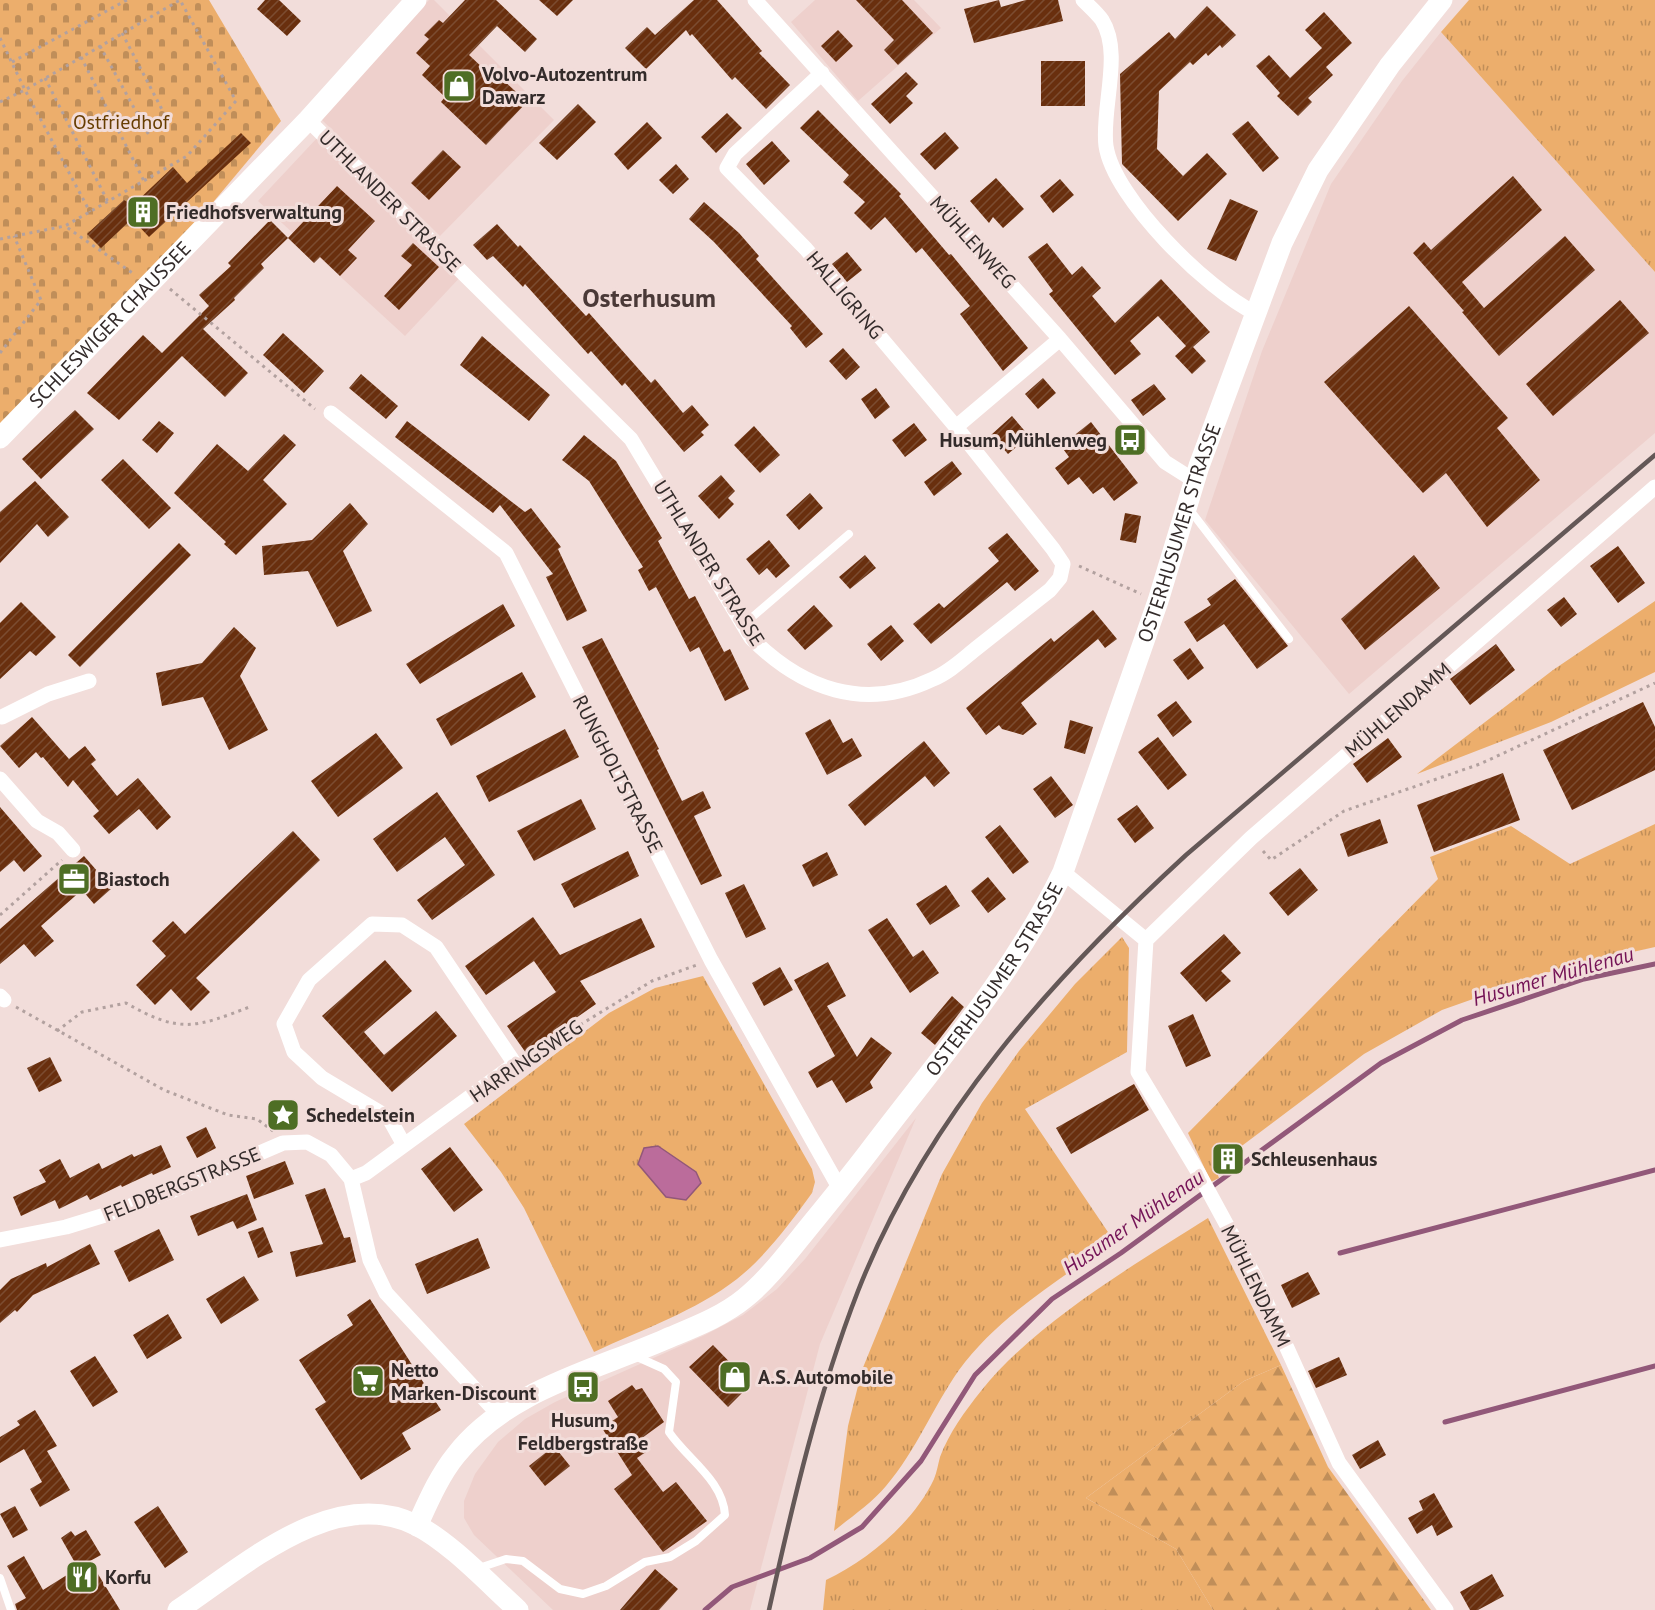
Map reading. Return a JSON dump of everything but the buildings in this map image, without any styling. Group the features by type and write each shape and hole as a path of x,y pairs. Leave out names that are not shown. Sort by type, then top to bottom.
{"street":[{"name":"SCHLESWIGER CHAUSSEE","path":"0,438 308,120 416,0"},
{"name":"MÜHLENWEG","path":"755,0 1060,339 1165,462 1195,481"},
{"path":"1083,0 1101,20 1109,34 1106,145 1114,174 1166,240 1225,296 1255,313"},
{"name":"OSTERHUSUMER STRASSE","path":"417,1526 435,1488 455,1456 480,1429 517,1402 698,1325 746,1298 774,1270 840,1189 1003,977 1046,908 1063,873 1158,601 1195,481 1282,243 1318,170 1390,65 1442,0"},
{"name":"HALLIGRING","path":"822,73 735,154 727,168 806,249 956,427"},
{"name":"UTHLANDER STRASSE","path":"308,120 631,439 751,638 774,661 826,689 858,695 908,689 934,679 951,668 1041,597 1060,578 1063,564"},
{"path":"1060,339 956,427 1063,564"},
{"name":"RUNGHOLTSTRASSE","path":"331,413 506,553 711,960 840,1189"},
{"name":"MÜHLENDAMM","path":"1446,1610 1340,1463 1254,1275 1198,1172 1138,1072 1146,940 1251,838 1655,487"},
{"path":"1,717 48,694 89,681"},
{"path":"0,779 37,821 58,833 73,850"},
{"path":"1063,873 1146,940"},
{"path":"404,1145 389,1118 322,1078 294,1052 284,1024 309,980 372,924 402,925 436,947 515,1064"},
{"name":"HARRINGSWEG","path":"351,1179 366,1173 515,1064"},
{"name":"FELDBERGSTRASSE","path":"0,1240 66,1227 139,1204 283,1143 297,1141 318,1146 331,1155 351,1179 370,1260 386,1293 499,1415"},
{"path":"178,1610 289,1536 325,1519 362,1515 394,1517 417,1526 473,1569 518,1610"}],"lane":[{"path":"1187,506 1289,639"},
{"path":"743,625 849,534"},
{"path":"473,1569 506,1559 523,1562 560,1589 583,1594 606,1586 645,1562 670,1557 696,1541 725,1515 724,1500 698,1463 669,1432 676,1382 664,1369 631,1354"},
{"path":"0,1578 11,1610"}],"path":[{"path":"12,62 127,0"},
{"path":"0,102 25,90 180,0 236,101 187,156 65,226 0,239"},
{"path":"122,33 168,121"},
{"path":"0,38 90,212"},
{"path":"100,46 150,137"},
{"path":"81,57 144,181"},
{"path":"45,78 108,202"},
{"path":"65,226 131,271 151,281 310,407 331,413"},
{"path":"0,353 41,300 14,236"},
{"path":"1063,564 1073,563 1158,601"},
{"path":"1251,838 1271,860 1344,811 1480,764 1655,683"},
{"path":"0,915 73,850"},
{"name":"HARRINGSWEG","path":"515,1064 652,981 711,960"},
{"path":"2,998 164,1090 228,1115 257,1119 271,1127 283,1143"},
{"path":"57,1031 82,1012 126,1003 154,1019 177,1026 217,1020 252,1006"}],"shaded area":[{"path":"429,0 434,0 554,120 440,236 320,118"},
{"path":"815,0 914,0 941,28 858,101 791,22"},
{"path":"1441,32 1655,272 1655,433 1349,694 1205,520 1262,351 1331,184 1402,81"},
{"path":"317,138 464,273 405,336 258,201"},
{"path":"916,1118 820,1344 750,1610 553,1610 474,1535 464,1518 464,1501 475,1474 498,1442 525,1419 555,1402 705,1335 743,1315 777,1289 805,1259"},
{"path":"658,1146 696,1172 701,1183 686,1200 666,1197 638,1164 644,1148"}],"green space":[{"name":"Ostfriedhof","path":"0,0 209,0 281,121 184,237 0,429"},
{"path":"1469,0 1655,0 1655,272 1441,32"},
{"path":"1655,601 1655,672 1551,722 1417,774 1553,670"},
{"path":"1655,824 1655,947 1561,968 1442,1010 1364,1054 1235,1151 1229,1145 1212,1158 1219,1178 1211,1182 1188,1133 1438,879 1430,857 1511,826 1570,864"},
{"path":"1122,937 1129,948 1127,1052 1025,1109 1114,1241 1052,1284 992,1332 959,1370 915,1444 886,1486 834,1531 848,1426 862,1370 942,1174 982,1103 1019,1051 1075,984"},
{"path":"703,976 812,1169 815,1182 812,1193 768,1250 737,1279 704,1301 594,1352 524,1208 501,1172 464,1124 609,1013 655,988"},
{"path":"1208,1218 1281,1365 1244,1381 1086,1498 1176,1549 1213,1610 823,1610 826,1580 873,1551 915,1510 934,1479 944,1448 963,1414 1004,1366 1029,1341 1087,1296"},
{"path":"1281,1365 1328,1467 1431,1610 1213,1610 1176,1549 1086,1498 1244,1381"}],"waterway":[{"name":"Husumer Mühlenau","path":"705,1610 732,1587 810,1558 862,1527 921,1461 975,1375 1052,1299 1121,1253 1381,1063 1462,1020 1584,979 1655,964"},
{"path":"1340,1253 1655,1170"},
{"path":"1445,1422 1655,1366"}],"railway":[{"path":"769,1610 797,1489 819,1409 858,1291 886,1228 919,1167 956,1110 997,1055 1087,951 1186,855 1655,455"}],"place":[{"name":"Volvo-Autozentrum Dawarz","path":"459,86"},
{"name":"Friedhofsverwaltung","path":"143,212"},
{"name":"Husum, Mühlenweg","path":"1130,440"},
{"name":"Biastoch","path":"74,879"},
{"name":"Schedelstein","path":"283,1115"},
{"name":"Schleusenhaus","path":"1228,1159"},
{"name":"A.S. Automobile","path":"735,1377"},
{"name":"Netto Marken-Discount","path":"368,1381"},
{"name":"Husum, Feldbergstraße","path":"583,1387"},
{"name":"Korfu","path":"82,1577"}],"district":[{"name":"Osterhusum","path":"649,297"}]}
